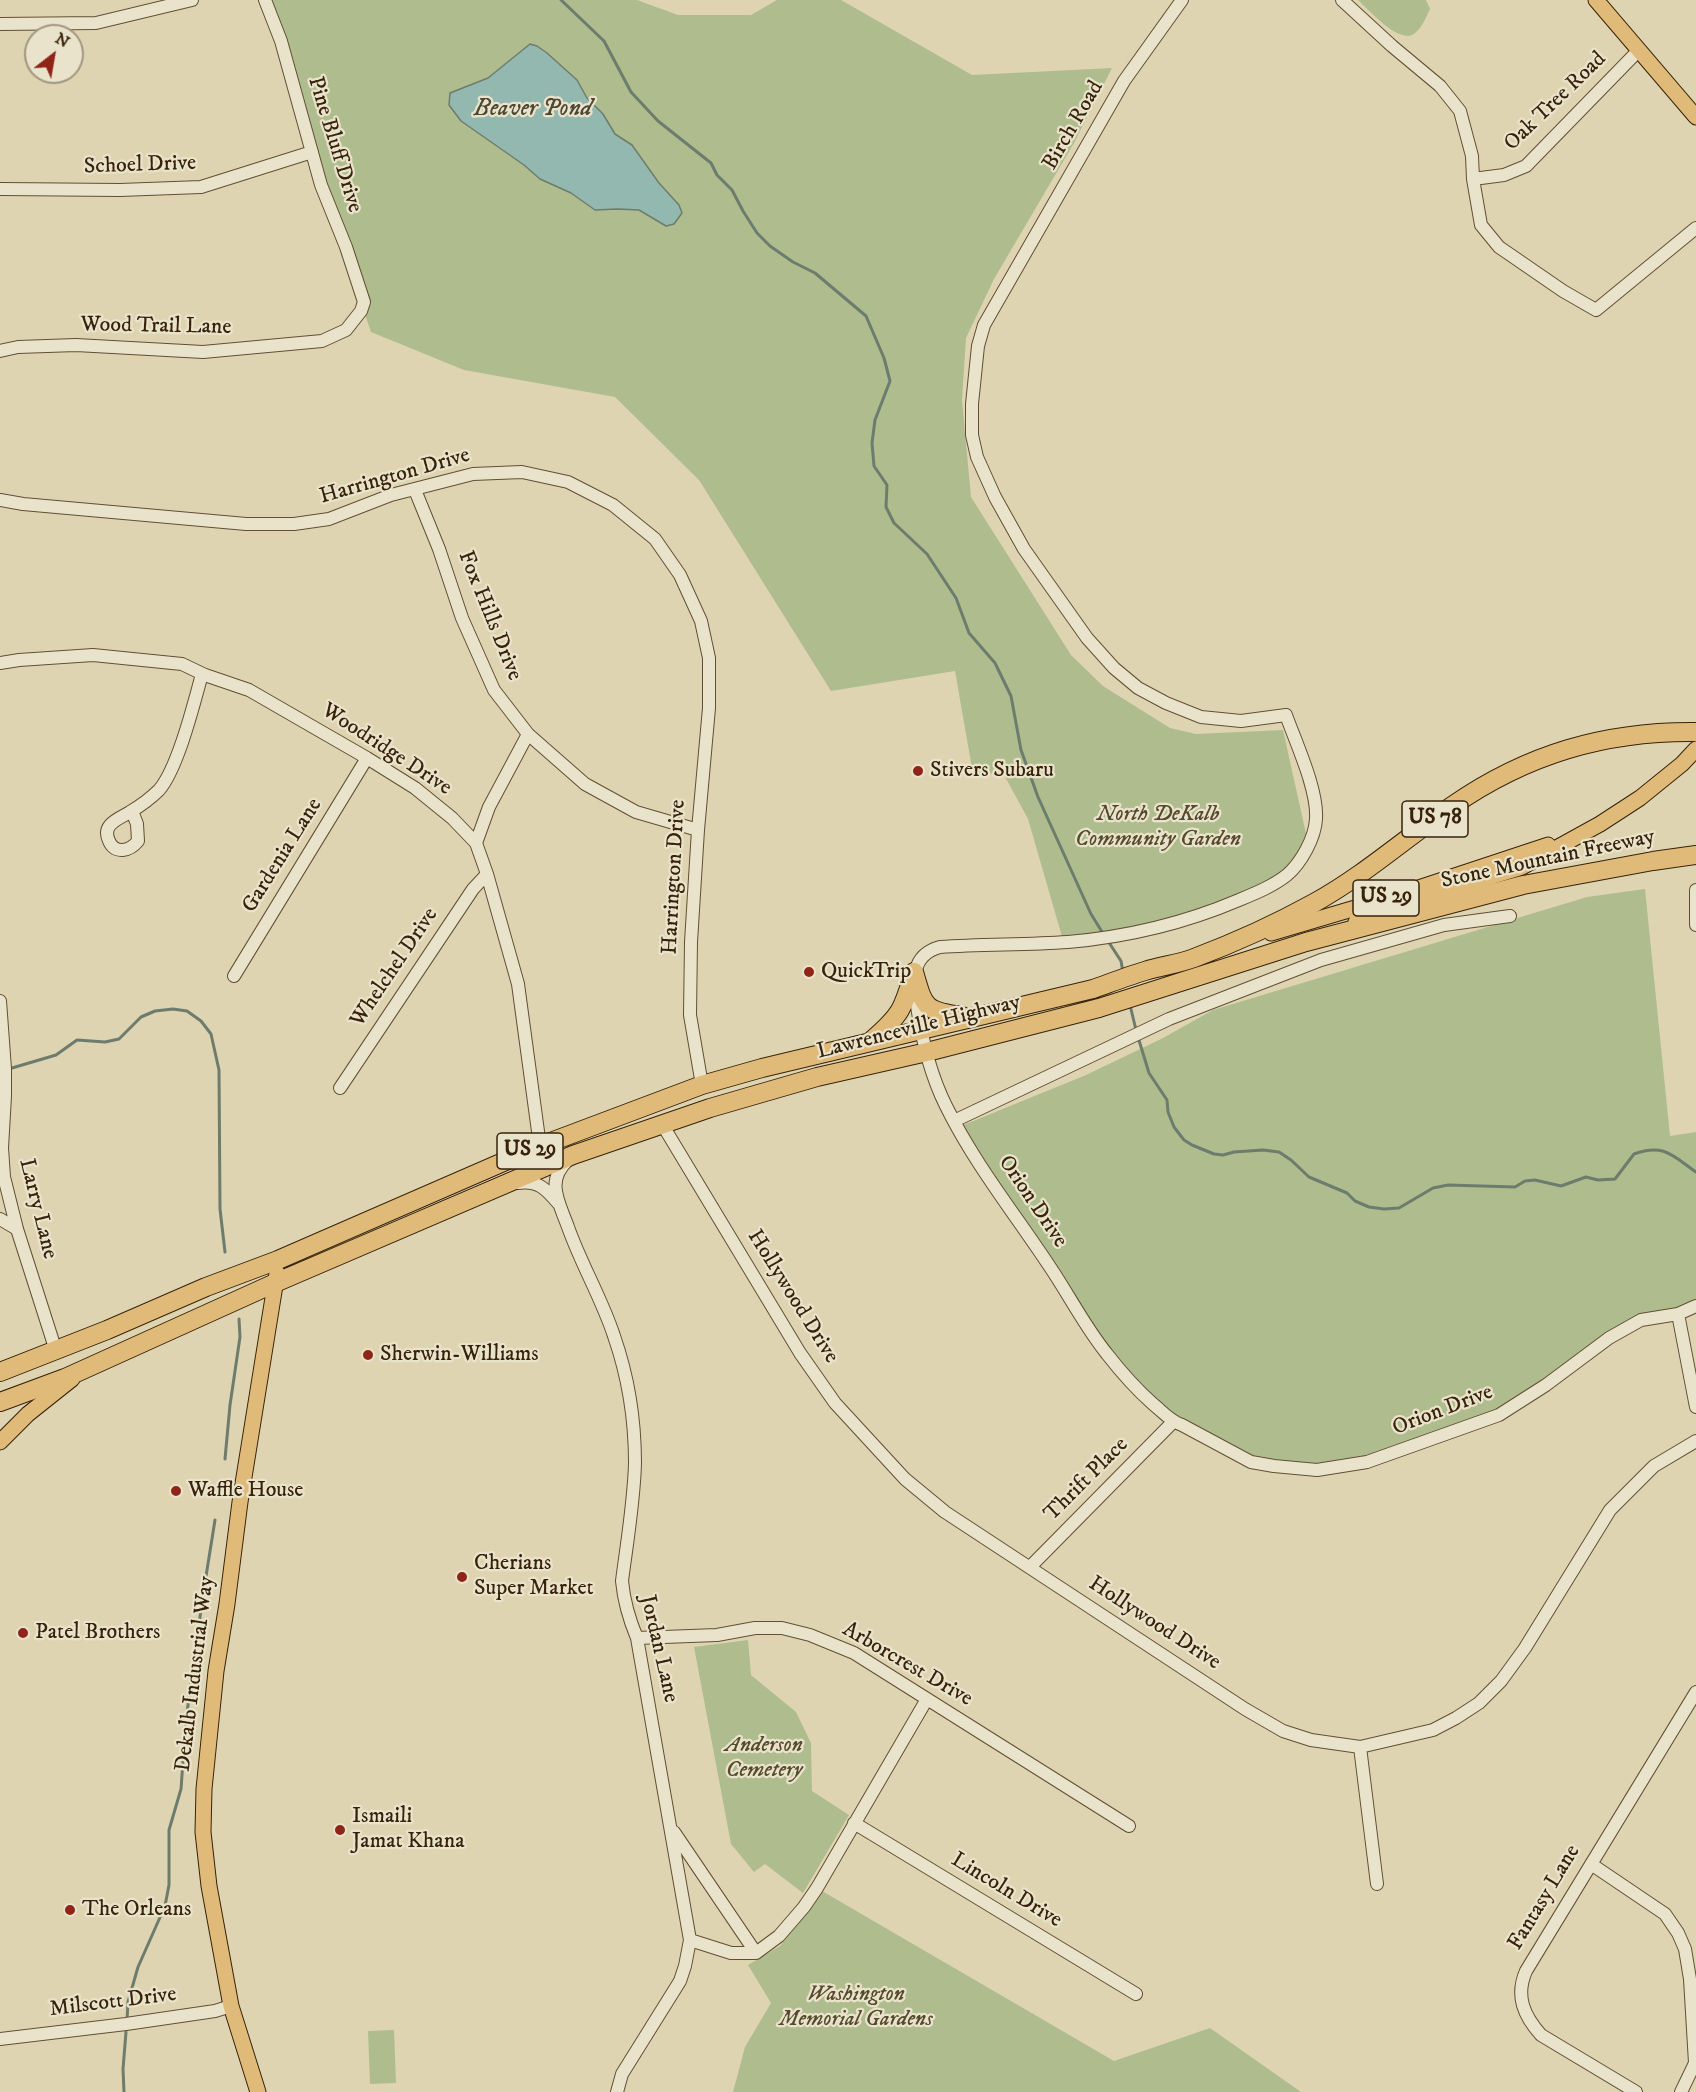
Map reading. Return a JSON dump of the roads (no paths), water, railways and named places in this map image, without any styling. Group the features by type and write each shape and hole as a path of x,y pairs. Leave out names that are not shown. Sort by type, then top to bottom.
{"highway":[{"name":"US 78","path":"1192,958 1272,924 1314,903 1351,880 1453,805 1498,778 1542,758 1587,742 1625,735 1663,731 1696,732"},
{"name":"Stone Mountain Freeway","path":"1306,942 1523,885 1696,855"},
{"name":"Lawrenceville Highway","path":"275,1283 573,1155 710,1108 817,1077 927,1052 1099,1008 1306,942"},
{"name":"Lawrenceville Highway","path":"278,1260 540,1146 702,1085 1093,988 1192,958"},
{"path":"914,972 922,999 927,1006 944,1014 971,1018"},
{"path":"868,1043 895,1020 905,1000 914,972"},
{"name":"US 29","path":"0,1372 56,1351 206,1287 278,1260"},
{"name":"US 29","path":"0,1402 84,1370 275,1283"}],"main road":[{"path":"1596,0 1696,117"},
{"name":"Lawrenceville Highway","path":"1306,942 1399,905 1522,867 1640,798 1682,764 1696,748"},
{"name":"Lawrenceville Highway","path":"1192,958 1295,924 1379,901 1579,835"},
{"name":"Dekalb Industrial Way","path":"258,2092 231,2007 209,1886 203,1832 204,1789 216,1671 278,1260"},
{"path":"0,1442 28,1414 84,1370"}],"street":[{"path":"0,24 96,23 192,0"},
{"name":"Pine Bluff Drive","path":"265,0 281,41 321,185 346,247 364,302"},
{"name":"Birch Road","path":"914,972 921,959 935,948 940,947 1068,942 1138,932 1205,915 1266,888 1288,874 1303,856 1316,820 1306,770 1286,715 1241,721 1201,717 1166,703 1138,688 1114,668 1087,638 1024,549 995,497 977,457 972,435 972,402 978,346 984,325 1125,81 1182,0"},
{"path":"1342,0 1440,86 1460,111 1472,156 1473,179 1481,225 1499,247 1563,291 1596,310 1696,228"},
{"name":"Oak Tree Road","path":"1473,179 1504,175 1526,166 1638,50"},
{"name":"Schoel Drive","path":"0,189 120,190 201,187 312,152"},
{"name":"Wood Trail Lane","path":"0,351 18,347 76,345 203,352 322,341 346,330 361,312 364,302"},
{"name":"Harrington Drive","path":"0,500 246,524 294,524 329,519 391,495 473,474 522,472 568,482 614,505 655,539 680,575 697,612 709,658 709,708 691,942 690,1015 702,1085"},
{"name":"Fox Hills Drive","path":"415,490 439,549 462,618 494,690 528,734 585,784 636,812 698,830"},
{"name":"Woodridge Drive","path":"0,663 93,655 182,664 202,674 249,690 416,788 452,818 476,843 488,874 518,984 540,1146"},
{"path":"132,811 159,790 168,777 202,674"},
{"path":"476,843 489,807 528,734"},
{"name":"Gardenia Lane","path":"234,976 368,758"},
{"name":"Whelchel Drive","path":"340,1088 472,889 488,874"},
{"path":"1696,890 1696,925"},
{"path":"954,1121 1169,1019 1321,960 1444,925 1509,916"},
{"name":"Orion Drive","path":"914,972 921,1030 938,1089 954,1121 964,1140 1062,1284 1105,1353 1137,1389 1173,1422 1251,1462 1317,1470 1367,1462 1499,1415 1609,1338 1641,1320 1678,1314 1696,1306"},
{"name":"Larry Lane","path":"0,1001 4,1045 5,1096 2,1148 4,1177 17,1230 56,1351"},
{"name":"Hollywood Drive","path":"662,1124 800,1353 835,1403 885,1458 945,1512 1245,1709 1283,1731 1311,1740 1360,1747 1433,1731 1479,1703 1501,1681 1525,1648 1610,1510 1654,1466 1696,1441"},
{"name":"Jordan Lane","path":"573,1155 560,1168 554,1180 571,1235 614,1335 628,1393 635,1464 622,1581 627,1613 637,1638 690,1940 686,1966 680,1981 622,2074 616,2092"},
{"name":"Jordan Lane","path":"507,1184 526,1182 537,1184 561,1206"},
{"path":"0,1219 17,1230"},
{"path":"1678,1314 1696,1407"},
{"name":"Thrift Place","path":"1030,1567 1173,1422"},
{"name":"Arborcrest Drive","path":"637,1638 717,1635 755,1628 782,1628 810,1635 854,1653 1129,1826"},
{"name":"Fantasy Lane","path":"1636,2092 1541,2035 1525,2012 1520,1997 1521,1983 1526,1971 1696,1692"},
{"path":"690,1940 731,1953 756,1953 779,1936 804,1907 927,1699"},
{"path":"1360,1747 1377,1884"},
{"name":"Lincoln Drive","path":"854,1823 1136,1994"},
{"path":"671,1829 756,1953"},
{"path":"1591,1864 1665,1914 1691,1948 1690,1979 1695,2063 1681,2092"},
{"name":"Milscott Drive","path":"0,2039 126,2024 231,2007"}],"water":[{"name":"Beaver Pond","path":"530,44 547,53 577,80 587,98 603,114 615,134 632,145 659,183 679,205 682,213 674,224 666,226 639,210 595,210 571,193 540,179 524,165 461,121 449,105 450,93 488,78"}],"waterway":[{"path":"561,0 604,41 631,92 658,121 711,163 717,175 732,190 757,233 770,246 793,262 815,273 866,316 884,358 890,381 875,420 872,443 874,466 887,485 886,507 894,523 927,554 956,598 969,633 995,663 1011,696 1021,750 1038,797 1091,914 1104,935"},
{"path":"1108,941 1121,961 1123,972"},
{"path":"1130,1005 1136,1030"},
{"path":"12,1068 56,1055 77,1040 105,1042 119,1039 141,1017 155,1011 173,1009 187,1011 201,1021 211,1034 219,1070 220,1209 225,1252"},
{"path":"1138,1037 1149,1073 1167,1100 1168,1112 1174,1127 1184,1140 1214,1154 1263,1150 1279,1152 1309,1177 1347,1193 1355,1201 1369,1207 1399,1208 1433,1188 1448,1185 1515,1187 1525,1181 1535,1180 1561,1186 1586,1177 1598,1180 1615,1179 1634,1154 1653,1150 1674,1156 1696,1172"},
{"path":"225,1459 240,1337 239,1319"},
{"path":"127,2020 128,2002 138,1967 165,1906 169,1885 169,1830 181,1789 186,1720 215,1520"},
{"path":"124,2092 126,2032"}],"place":[{"name":"Stivers Subaru","path":"918,771"},
{"name":"QuickTrip","path":"809,972"},
{"name":"Sherwin-Williams","path":"368,1355"},
{"name":"Waffle House","path":"176,1491"},
{"name":"Cherians Super Market","path":"462,1577"},
{"name":"Patel Brothers","path":"23,1633"},
{"name":"Ismaili Jamat Khana","path":"340,1830"},
{"name":"The Orleans","path":"70,1910"}],"park label":[{"name":"North DeKalb Community Garden","path":"1158,828"},
{"name":"Anderson Cemetery","path":"764,1758"},
{"name":"Washington Memorial Gardens","path":"856,2008"}]}
